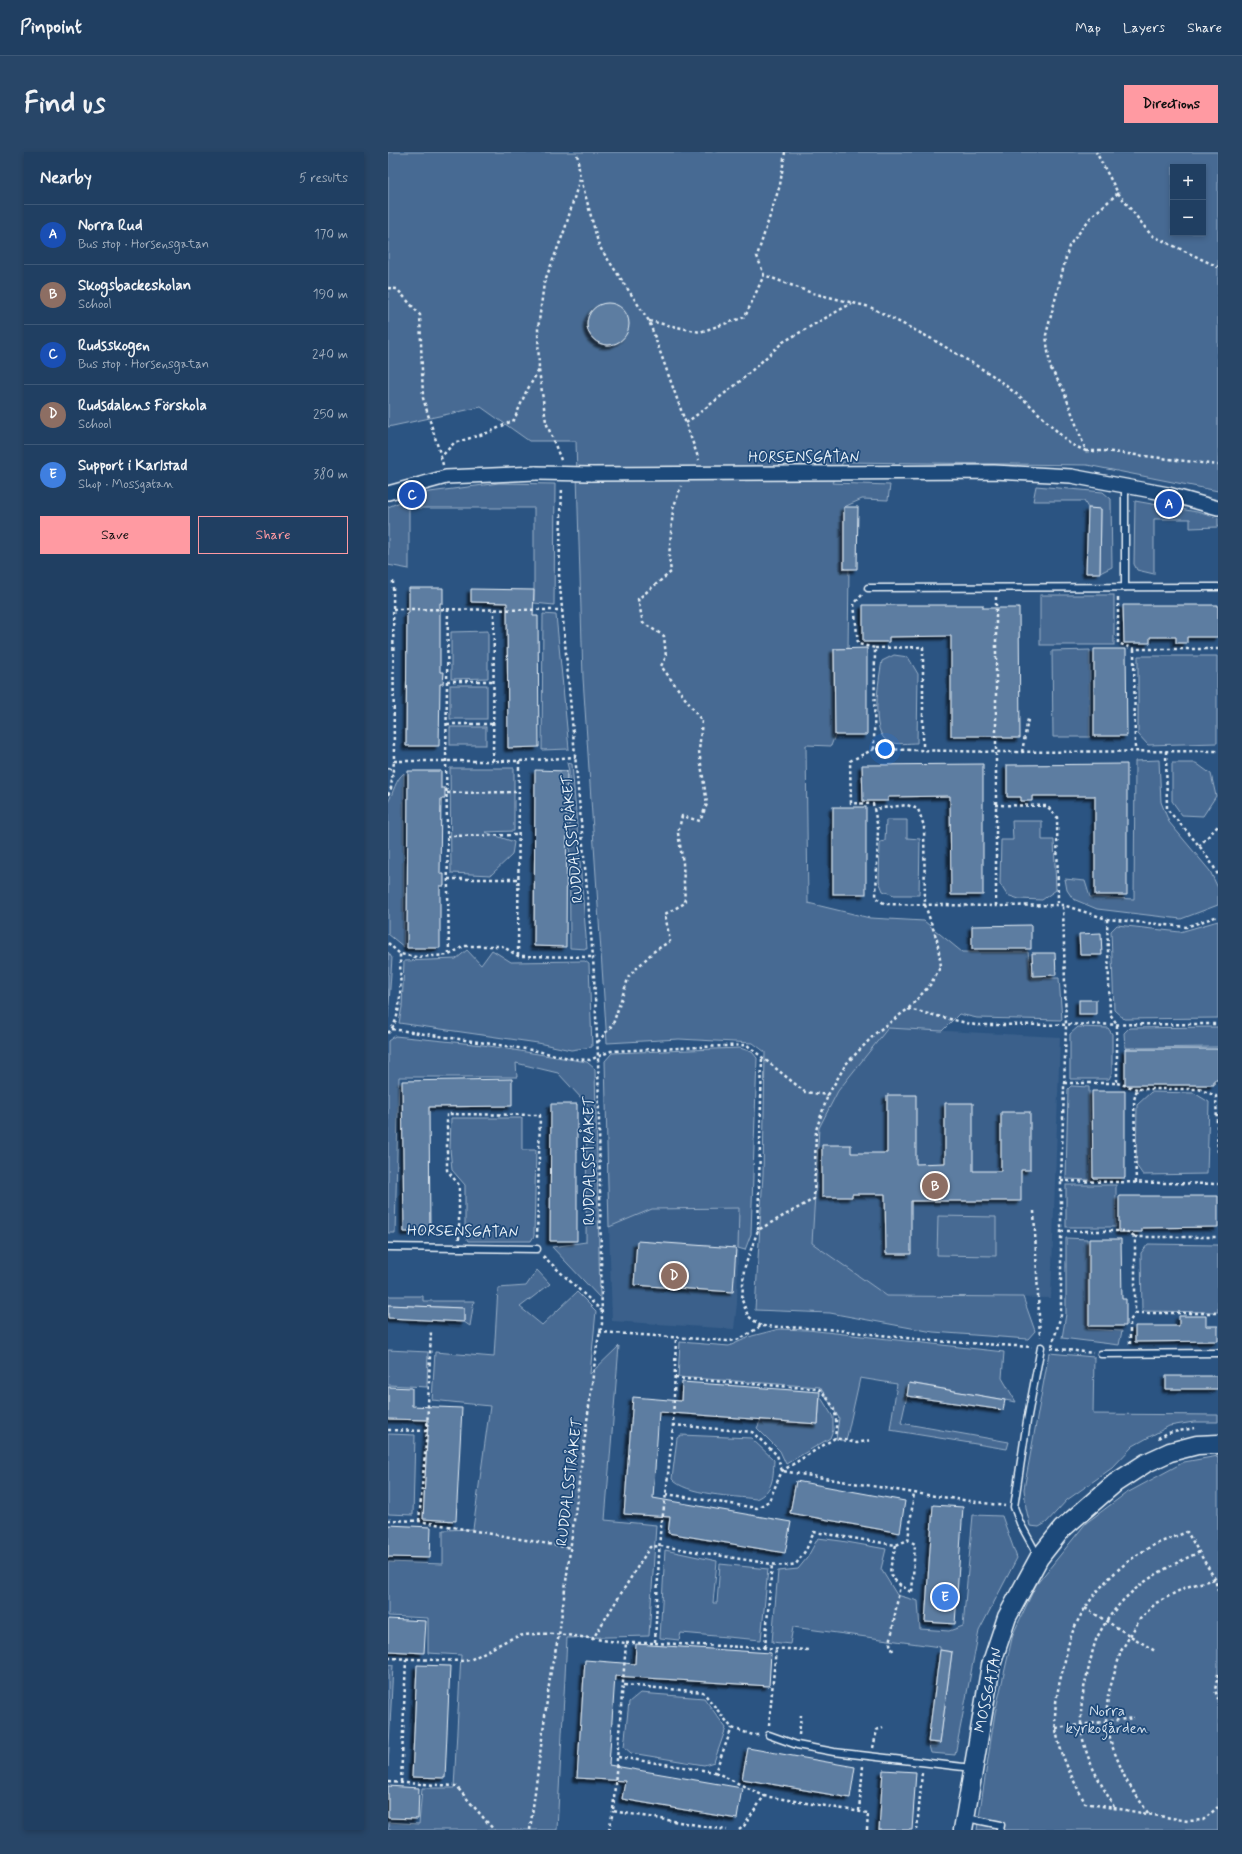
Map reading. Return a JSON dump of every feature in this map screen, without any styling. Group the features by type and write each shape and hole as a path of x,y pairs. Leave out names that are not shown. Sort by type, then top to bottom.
{"street":[{"name":"HORSENSGATAN","path":"388,493 446,477 536,473 704,474 994,472 1071,476 1168,494 1218,508"},
{"name":"MOSSGATAN","path":"964,1824 991,1665 1007,1617 1039,1558 1062,1529 1100,1496 1128,1475 1170,1452 1197,1445 1218,1444"}],"lane":[{"path":"1125,486 1125,587"},
{"path":"868,588 1218,587"},
{"name":"HORSENSGATAN","path":"388,1246 537,1248"},
{"path":"1039,1558 1020,1523 1014,1507 1027,1421 1041,1347"},
{"path":"1101,1354 1218,1353"},
{"path":"769,1735 798,1745 864,1755 973,1768"},
{"path":"964,1824 1001,1826 1000,1830"}],"path":[{"path":"577,152 580,178 599,246 649,321 704,474"},
{"path":"649,321 700,332 745,317 764,275 757,256 780,185 785,152"},
{"path":"1096,152 1118,194 1151,235 1218,267"},
{"path":"561,458 546,422 539,370 538,329 544,283 565,229 580,178"},
{"path":"1086,451 1063,389 1050,367 1046,335 1069,246 1092,217 1118,194"},
{"path":"764,275 812,293 870,307 932,339 992,375 1028,403 1070,444 1086,451 1104,451 1218,465"},
{"path":"388,288 397,289 420,315 423,398 442,457 446,477"},
{"path":"686,423 737,384 783,342 852,303"},
{"path":"442,457 454,443 490,432 514,420 526,392 539,370"},
{"path":"597,1042 612,1024 629,976 653,952 670,941 665,914 685,903 683,863 678,834 682,816 700,821 707,804 699,751 702,721 661,666 666,657 664,636 643,623 638,599 671,572 669,557 673,509 685,474"},
{"name":"RUDDALSSTRÅKET","path":"530,1830 551,1670 559,1635 602,1324 598,1056 592,957 576,757 562,610 559,550 562,489"},
{"path":"388,794 394,770 393,581"},
{"path":"996,587 996,906"},
{"path":"1118,587 1118,643 1134,649 1218,649"},
{"path":"868,588 854,604 858,644 875,648 923,648 923,749"},
{"path":"393,609 562,610"},
{"path":"448,609 446,761 449,955"},
{"path":"493,761 494,610"},
{"path":"874,749 875,648"},
{"path":"1134,649 1135,751"},
{"path":"447,681 494,681"},
{"path":"1022,752 1028,719"},
{"path":"447,724 493,724"},
{"path":"1218,751 995,752 923,749 874,749 850,761 851,803 873,804 878,828 876,898 885,904 996,906 1063,905 1107,919 1186,927 1218,916"},
{"path":"1166,751 1167,809 1214,865 1218,875"},
{"path":"394,761 519,761 576,757"},
{"path":"518,956 519,761"},
{"path":"388,768 394,770"},
{"path":"447,793 519,792"},
{"path":"758,1230 814,1199 816,1130 828,1095 846,1064 877,1032 908,1009 930,985 941,966 936,940 926,905 924,826 918,809 907,805 874,809"},
{"path":"995,805 1048,806 1057,817 1058,905"},
{"path":"1199,846 1218,826"},
{"path":"447,836 519,836"},
{"path":"448,879 519,879"},
{"path":"1051,1348 1061,1315 1061,1181 1066,1025 1063,905"},
{"path":"1107,919 1110,1014 1117,1024 1117,1083"},
{"path":"388,943 400,954 416,957 449,955 464,946 502,946 518,956 592,957"},
{"path":"388,1033 392,1029 398,1011 400,954"},
{"path":"908,1009 975,1024 1218,1024"},
{"path":"392,1029 532,1050 574,1059 590,1060 611,1051 747,1045 805,1092 828,1095"},
{"path":"761,1326 748,1316 742,1300 744,1269 758,1230 762,1056"},
{"path":"1064,1083 1117,1083 1137,1089 1199,1089 1216,1096 1218,1152"},
{"path":"1136,1183 1134,1100 1137,1089"},
{"path":"459,1247 459,1185 447,1170 447,1114 540,1115 537,1248 550,1263 601,1311"},
{"path":"1061,1181 1218,1184"},
{"path":"1034,1211 1041,1347"},
{"path":"1061,1231 1126,1231 1134,1238 1218,1238"},
{"path":"1130,1354 1130,1321 1135,1313 1134,1238"},
{"path":"1135,1313 1218,1313"},
{"path":"600,1332 729,1341 740,1339 761,1326 827,1329 934,1341 1041,1347 1101,1354"},
{"path":"419,1521 427,1431 431,1330"},
{"path":"655,1643 661,1546 660,1534 666,1494 673,1425 676,1337"},
{"path":"675,1378 819,1389 830,1401 835,1410 837,1421 835,1438"},
{"path":"673,1425 752,1432 778,1455 782,1471"},
{"path":"1154,1440 1168,1433 1189,1428 1196,1428"},
{"path":"388,1430 427,1431"},
{"path":"666,1494 757,1508 769,1501 782,1471 835,1438 857,1443 871,1440"},
{"path":"782,1471 914,1493 1014,1507"},
{"path":"908,1540 914,1493"},
{"path":"388,1520 419,1521 571,1548"},
{"path":"592,1640 650,1547 661,1546 784,1566 796,1564 806,1550 814,1532 896,1545 908,1540"},
{"path":"1218,1591 1215,1579 1187,1532 1156,1545 1125,1564 1105,1583 1085,1608 1072,1632 1058,1688 1056,1728 1062,1753 1084,1803 1188,1821 1203,1820 1218,1807"},
{"path":"896,1545 889,1571 893,1579 912,1593 915,1544 908,1540"},
{"path":"1114,1807 1096,1775 1084,1747 1081,1725 1082,1692 1096,1641 1107,1621 1123,1600 1140,1584 1167,1567 1200,1552"},
{"path":"765,1647 772,1564"},
{"path":"1148,1813 1126,1780 1112,1746 1106,1721 1108,1695 1121,1651 1140,1619 1156,1603 1186,1587 1215,1579"},
{"path":"893,1650 890,1644 900,1584"},
{"path":"1085,1608 1155,1650"},
{"path":"388,1658 461,1661 470,1660 519,1636 559,1635 626,1644 655,1643 810,1650"},
{"path":"609,1830 613,1811 618,1757 626,1644"},
{"path":"624,1685 703,1692 732,1728 753,1735 769,1735 776,1648"},
{"path":"401,1782 406,1658"},
{"path":"1218,1674 1215,1690 1218,1699"},
{"path":"798,1745 801,1715"},
{"path":"1056,1728 1134,1718"},
{"path":"872,1756 876,1730 883,1727"},
{"path":"715,1772 732,1728"},
{"path":"859,1811 864,1755"},
{"path":"618,1757 715,1772 764,1796 868,1813 867,1830"},
{"path":"917,1830 923,1762"},
{"path":"388,1782 456,1786 494,1830"},
{"path":"739,1830 744,1826 764,1796"},
{"path":"613,1811 727,1830"}],"shaded area":[{"path":"888,1028 1060,1037 1051,1298 887,1296 812,1243 819,1128 838,1091"},
{"path":"739,1208 737,1304 734,1329 612,1321 609,1227 652,1209"}],"green space":[{"path":"388,152 1218,152 1218,491 1087,465 843,462 832,483 890,485 888,500 862,499 844,507 844,569 849,569 848,649 834,649 835,735 831,746 806,745 808,903 870,918 924,921 962,952 1028,952 1032,978 1059,978 1062,1020 977,1018 959,1014 942,1031 888,1028 838,1091 819,1128 812,1243 887,1296 1023,1297 1035,1331 1028,1339 933,1332 830,1313 755,1310 763,1174 765,1052 753,1043 679,1039 607,1043 583,678 576,441 529,441 481,407 388,427"},
{"path":"499,483 555,484 554,605 534,603 534,508 409,508 409,569 388,565 388,507 422,493"},
{"path":"1036,486 1103,492 1111,499 1112,567 1100,573 1101,509 1088,508 1084,501 1033,501"},
{"path":"1135,501 1197,512 1218,518 1218,527 1190,528 1190,519 1154,519 1154,574 1137,570 1134,564"},
{"path":"1040,595 1114,595 1114,645 1040,645"},
{"path":"543,614 556,615 569,749 542,750"},
{"path":"488,631 488,678 451,679 451,632"},
{"path":"1090,650 1090,737 1053,737 1052,651"},
{"path":"894,655 908,657 918,674 917,743 899,744 889,742 883,737 879,728 877,705 882,661"},
{"path":"1138,656 1217,656 1217,743 1148,745 1138,734"},
{"path":"450,685 487,685 487,719 450,719"},
{"path":"450,727 486,727 486,745 450,745"},
{"path":"1159,760 1161,802 1169,822 1210,871 1218,888 1218,905 1181,919 1097,909 1073,899 1067,890 1065,879 1085,881 1090,897 1134,899 1135,761"},
{"path":"567,763 572,764 587,949 570,948 569,771"},
{"path":"1172,763 1196,763 1211,774 1216,796 1203,816 1182,815 1172,801"},
{"path":"450,768 514,768 514,831 485,832 514,842 512,855 491,875 451,873"},
{"path":"404,773 404,947 388,934 388,802 397,783"},
{"path":"886,820 907,820 907,838 920,839 919,895 894,895 883,891 879,881 880,842 885,841"},
{"path":"1012,821 1042,821 1042,840 1054,840 1056,890 1042,900 1019,899 1007,895 1000,884 1001,840 1013,840"},
{"path":"1218,921 1218,1018 1124,1019 1114,1010 1111,931 1117,925 1180,932"},
{"path":"467,950 481,965 492,950 511,962 585,961 589,964 592,1047 571,1050 538,1043 399,1023 402,1007 404,961 456,959"},
{"path":"388,952 392,958 388,1018"},
{"path":"1078,1027 1108,1028 1112,1034 1112,1073 1109,1079 1070,1079 1070,1034"},
{"path":"1218,1027 1218,1047 1125,1048 1124,1033 1129,1028"},
{"path":"395,1036 483,1045 587,1062 595,1069 600,1298 552,1247 586,1242 587,1100 582,1099 558,1073 516,1063 517,1077 399,1077 395,1233 388,1233 388,1041"},
{"path":"740,1048 752,1052 757,1058 751,1234 745,1250 738,1248 739,1208 652,1209 609,1227 605,1061 612,1053"},
{"path":"1071,1086 1089,1087 1091,1180 1066,1179 1068,1089"},
{"path":"1151,1092 1194,1093 1209,1102 1207,1174 1143,1175 1136,1165 1137,1105"},
{"path":"451,1118 522,1118 522,1150 536,1150 534,1236 531,1241 468,1241 465,1236 465,1185 452,1170 450,1148"},
{"path":"1066,1185 1116,1185 1116,1227 1066,1227"},
{"path":"938,1216 996,1217 996,1256 937,1255"},
{"path":"1066,1238 1087,1239 1088,1329 1122,1331 1119,1345 1062,1338 1066,1314"},
{"path":"1148,1244 1218,1245 1218,1312 1142,1311 1141,1253"},
{"path":"537,1270 550,1284 520,1307 542,1325 577,1292 596,1311 590,1374 619,1346 605,1520 656,1525 649,1636 567,1638 557,1830 388,1830 388,1822 419,1824 422,1788 454,1788 461,1655 428,1653 428,1618 388,1616 388,1562 443,1564 443,1530 473,1529 490,1406 432,1400 435,1352 494,1357 498,1288 526,1286"},
{"path":"388,1296 423,1296 423,1301 474,1301 470,1326 464,1322 464,1308 388,1305"},
{"path":"779,1329 808,1330 1004,1352 1002,1378 1016,1402 910,1383 901,1423 1009,1442 1007,1449 890,1430 897,1384 860,1378 846,1441 836,1439 839,1418 820,1387 678,1377 680,1342 729,1346 752,1336"},
{"path":"388,1350 428,1352 427,1387 388,1385"},
{"path":"1049,1353 1094,1357 1093,1414 1218,1415 1218,1422 1194,1422 1169,1426 1133,1446 1112,1468 1067,1500 1046,1523 1039,1527 1030,1526 1024,1489"},
{"path":"820,1396 833,1417 833,1430 830,1438 786,1464 780,1451 757,1428 761,1420 818,1424"},
{"path":"388,1434 415,1435 413,1515 388,1514"},
{"path":"681,1435 751,1438 774,1460 773,1478 769,1488 762,1496 756,1499 699,1492 678,1484 672,1479 677,1438"},
{"name":"Norra kyrkogården","path":"1218,1456 1218,1830 977,1830 995,1713 1013,1634 1036,1585 1086,1523 1125,1494 1184,1462"},
{"path":"973,1515 1002,1516 1017,1558 979,1631 955,1755 931,1753 928,1742 940,1743 952,1652 940,1650 940,1647 793,1627 790,1644 772,1642 778,1571 798,1569 807,1558 818,1538 886,1549 881,1569 897,1595 918,1601 920,1629 949,1631 963,1626"},
{"path":"665,1550 717,1561 713,1603 717,1603 720,1564 768,1569 761,1640 681,1633 679,1640 660,1638"},
{"path":"388,1664 393,1665 388,1767"},
{"path":"640,1693 704,1698 726,1728 714,1762 704,1765 631,1753 624,1747 629,1702"}],"building":[{"path":"604,303 612,303 620,306 626,312 629,324 626,336 620,342 612,345 604,345 596,342 590,336 587,328 587,320 590,312 596,306"},
{"path":"844,507 858,507 857,569 844,569"},
{"path":"1088,508 1101,509 1100,573 1086,573"},
{"path":"409,588 443,588 443,603 440,603 440,672 444,672 443,684 440,684 439,746 406,746 407,613 409,613"},
{"path":"471,589 534,590 533,616 538,616 539,747 508,748 507,603 471,602"},
{"path":"863,605 983,605 983,608 1019,608 1020,738 1003,738 1003,736 951,736 951,636 889,637 889,642 863,642"},
{"path":"1123,605 1218,605 1218,637 1187,637 1187,643 1176,643 1176,637 1150,637 1150,643 1124,643"},
{"path":"867,648 867,735 835,735 834,649"},
{"path":"1094,649 1126,649 1127,736 1094,736"},
{"path":"983,764 983,895 951,895 950,796 888,797 888,801 863,801 862,765"},
{"path":"1127,764 1127,895 1095,895 1095,796 1032,796 1032,801 1021,801 1021,797 1007,797 1007,765"},
{"path":"535,770 567,771 566,947 534,946"},
{"path":"408,771 441,771 441,788 445,788 445,799 441,799 440,874 444,874 444,886 440,886 440,948 407,948"},
{"path":"833,807 866,807 866,894 833,894"},
{"path":"1031,925 1031,949 972,949 972,926"},
{"path":"1101,933 1102,955 1080,955 1079,934"},
{"path":"1032,953 1055,953 1056,975 1033,976"},
{"path":"1079,1000 1096,1000 1096,1014 1079,1014"},
{"path":"1125,1049 1218,1049 1218,1080 1214,1080 1214,1085 1125,1085"},
{"path":"512,1079 512,1106 429,1107 430,1232 404,1232 402,1081"},
{"path":"1092,1091 1125,1091 1125,1178 1093,1178"},
{"path":"887,1095 916,1095 916,1164 945,1163 945,1103 973,1103 973,1171 1001,1171 1001,1112 1030,1112 1030,1170 1021,1170 1021,1201 911,1201 911,1254 886,1254 885,1194 852,1194 852,1197 822,1197 822,1145 851,1145 851,1153 887,1153"},
{"path":"551,1104 577,1104 577,1241 550,1241"},
{"path":"1119,1196 1218,1196 1218,1227 1142,1228 1142,1232 1119,1232"},
{"path":"1089,1239 1121,1239 1122,1299 1126,1299 1126,1326 1089,1326"},
{"path":"637,1241 736,1248 733,1292 634,1285"},
{"path":"388,1305 464,1308 464,1322 388,1318"},
{"path":"1179,1316 1206,1316 1206,1326 1218,1326 1218,1341 1135,1342 1135,1326 1179,1326"},
{"path":"1166,1376 1218,1376 1218,1389 1166,1389"},
{"path":"682,1382 820,1392 818,1424 659,1412 653,1498 791,1522 785,1553 668,1533 670,1517 624,1514 633,1397 681,1401"},
{"path":"909,1383 1005,1400 1003,1410 907,1396"},
{"path":"388,1387 412,1388 412,1406 462,1408 456,1521 423,1519 428,1420 388,1419"},
{"path":"796,1481 905,1501 900,1533 790,1513"},
{"path":"933,1505 963,1507 955,1624 925,1622"},
{"path":"388,1525 431,1527 430,1558 388,1557"},
{"path":"388,1619 426,1621 424,1653 388,1651"},
{"path":"636,1644 771,1653 769,1686 615,1676 609,1765 742,1788 737,1819 622,1799 625,1781 577,1778 585,1660 635,1664"},
{"path":"940,1650 952,1652 940,1743 928,1742"},
{"path":"417,1665 450,1666 445,1778 412,1777"},
{"path":"748,1748 855,1767 850,1798 742,1779"},
{"path":"883,1770 916,1772 912,1830 879,1830"},
{"path":"388,1786 419,1788 418,1819 388,1818"}],"place":[{"name":"Rudsskogen","path":"412,495"},
{"name":"Norra Rud","path":"1169,504"},
{"name":"Skogsbackeskolan","path":"935,1186"},
{"name":"Rudsdalens Förskola","path":"674,1276"},
{"name":"Support i Karlstad","path":"945,1597"}]}
